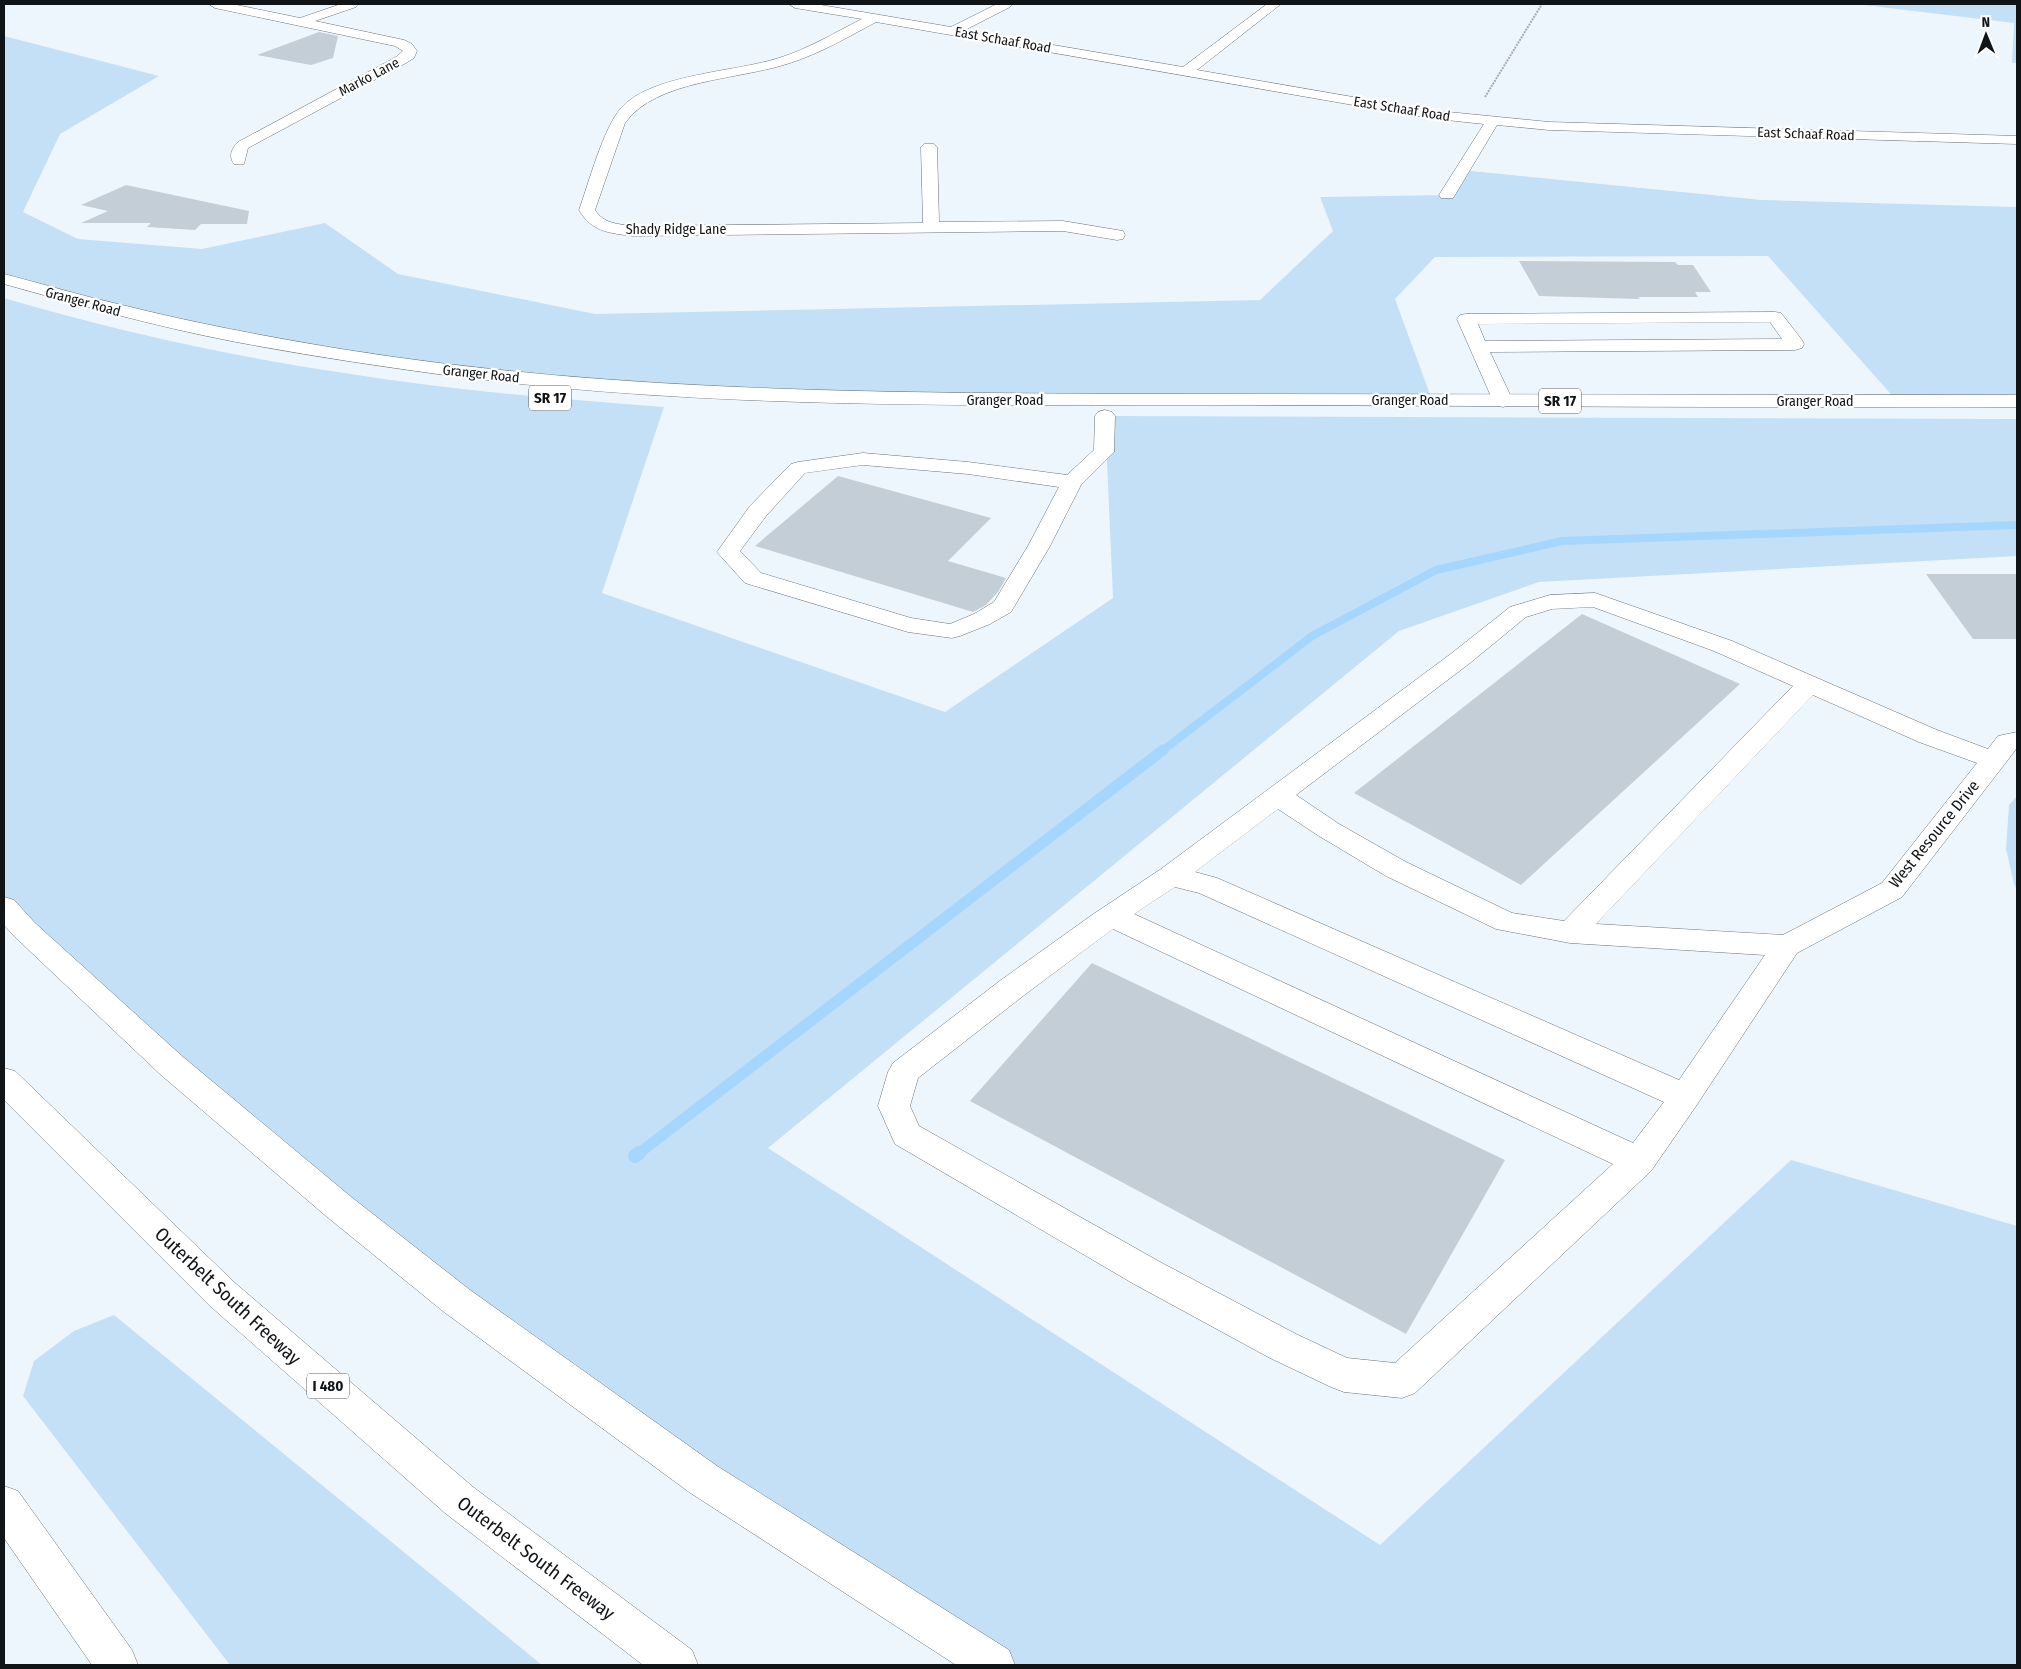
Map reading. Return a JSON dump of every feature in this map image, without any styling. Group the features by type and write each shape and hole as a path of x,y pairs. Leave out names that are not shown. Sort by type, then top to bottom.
{"main road":[{"name":"Marko Lane","path":"216,4 399,43 410,51 409,55 243,145 240,150 239,161"},
{"path":"302,22 352,4"},
{"name":"East Schaaf Road","path":"795,4 1428,114 1492,122 1594,128 2017,140"},
{"path":"953,31 1006,4"},
{"path":"1186,72 1275,4"},
{"name":"Shady Ridge Lane","path":"874,18 794,58 759,68 665,88 648,95 632,105 618,124 586,210 590,218 598,224 633,230 1063,226 1117,235"},
{"path":"1447,195 1492,122"},
{"path":"929,147 931,226"},
{"name":"Granger Road","path":"4,279 101,307 229,336 382,362 573,384 752,395 917,399 1104,408 2017,419"},
{"path":"1478,347 1795,344 1775,317 1466,319 1478,347 1503,400"},
{"name":"Granger Road","path":"308,367 417,383 524,395 664,407 878,416 1104,408 1503,400 2017,401"},
{"path":"1072,482 968,468 863,459 798,468 758,511 728,552 753,578 908,625 952,632 982,619 1003,607 1039,546 1072,482 1104,452 1104,408"},
{"path":"1787,946 1686,1098 1639,1161 1402,1381 1344,1375 1283,1346 1146,1272 907,1135 894,1106 904,1072 1012,988 1171,876 1278,796 1461,658 1518,612 1550,602 1596,600 1723,646 1928,736 1993,760"},
{"path":"1570,934 1810,684"},
{"name":"West Resource Drive","path":"1787,946 1892,890 2007,742 2017,740"},
{"path":"1278,796 1328,830 1396,869 1506,922 1570,934 1787,946"},
{"path":"1171,876 1207,886 1686,1098"},
{"path":"4,907 32,937 172,1066 338,1206 457,1301 703,1479 994,1665"},
{"path":"1112,916 1639,1161"},
{"name":"Outerbelt South Freeway","path":"4,1080 222,1294 451,1494 677,1665"},
{"path":"4,1506 117,1665"}],"path":[{"path":"1472,119 1542,4"}],"shaded area":[{"path":"1855,4 2017,4 2017,63 2012,63 2014,23"},
{"path":"4,36 159,76 60,134 23,212 78,239 202,249 325,223 398,274 595,314 1260,300 1333,231 1320,197 1447,195 1462,170 1762,200 2017,207 2017,401 1897,401 1768,256 1435,257 1395,299 1432,400 833,398 391,364 34,288 4,279"},
{"path":"4,298 130,332 258,359 384,379 464,389 664,407 602,593 945,712 1113,598 1105,416 2017,419 2017,556 1539,582 1399,631 768,1148 1380,1545 1791,1160 2017,1226 2017,1665 994,1665 971,1651 457,1301 25,930 4,907"},
{"path":"2017,796 2017,890 2006,849 2009,805"},
{"path":"114,1315 542,1665 230,1665 23,1396 34,1361 74,1331"}],"building":[{"path":"319,32 338,36 333,58 311,65 257,55"},
{"path":"126,185 249,211 247,224 201,224 195,230 147,227 151,223 81,223 108,211 81,205"},
{"path":"1519,261 1675,262 1678,265 1693,265 1711,292 1695,292 1698,297 1638,297 1640,299 1539,296"},
{"path":"838,476 991,518 948,561 1006,578 998,592 986,605 973,612 755,546"},
{"path":"1926,574 2017,574 2017,639 1973,639"},
{"path":"1582,614 1740,684 1521,885 1354,793"},
{"path":"1092,963 1505,1160 1406,1334 970,1101"}],"waterway":[{"path":"1162,751 1312,636 1436,570 1562,541 2017,525"},
{"path":"638,1154 1163,750"},
{"path":"635,1156 639,1153"}]}
